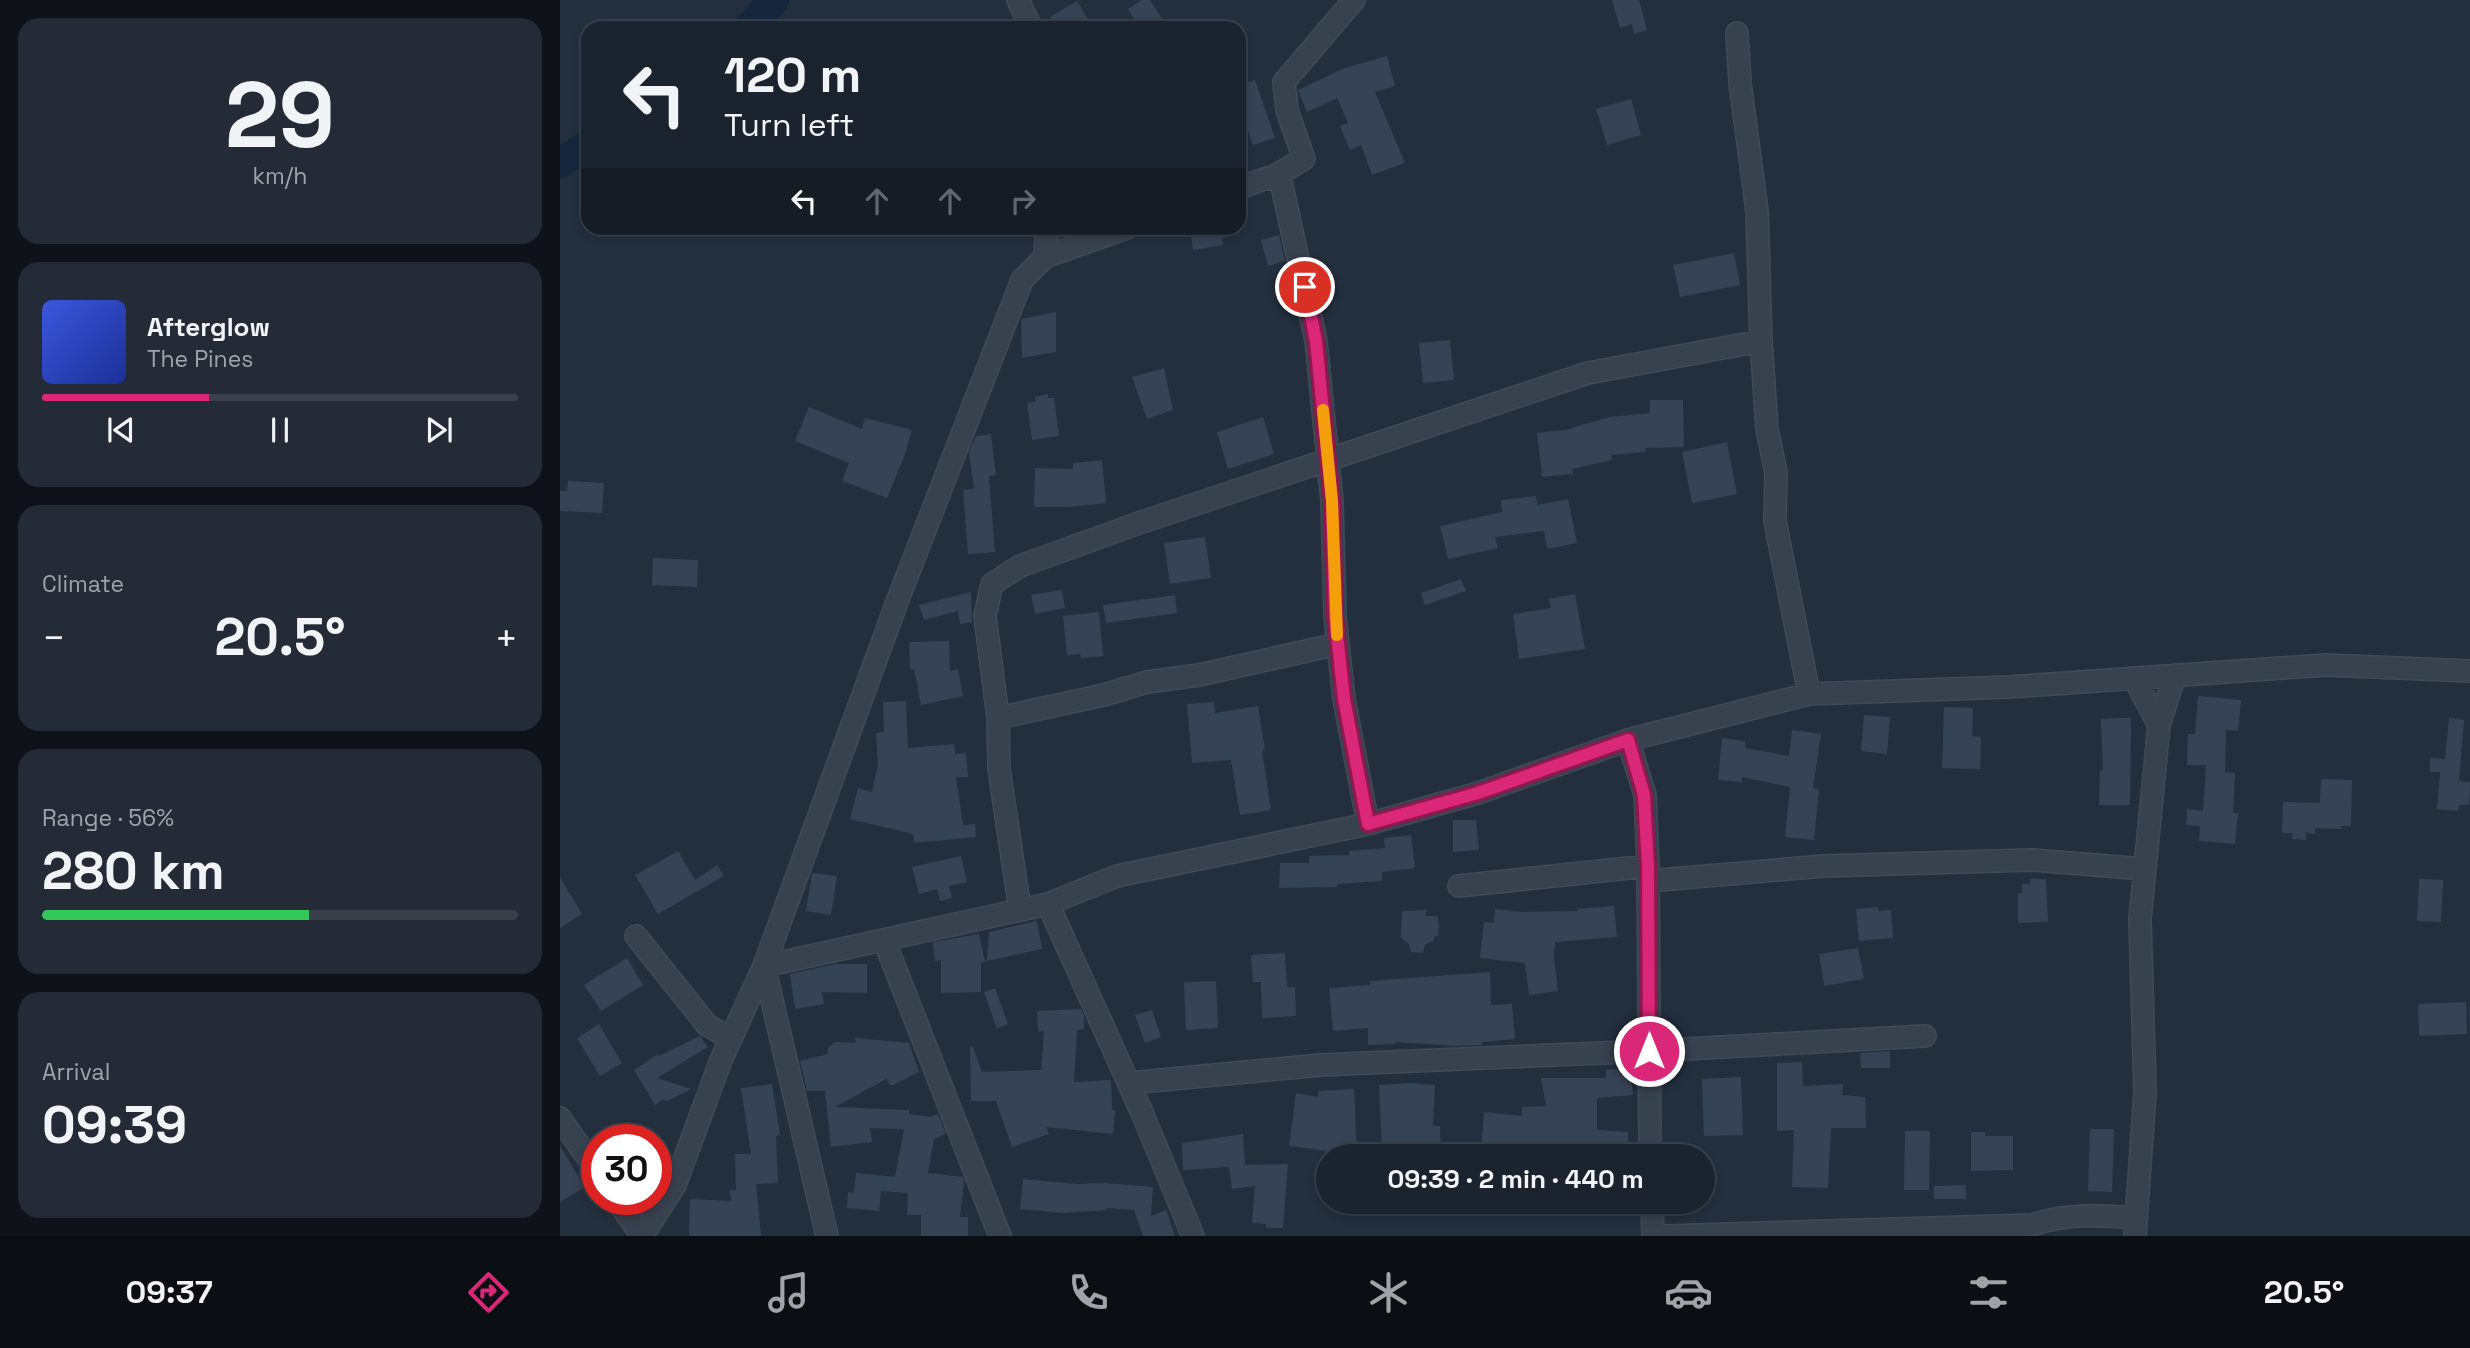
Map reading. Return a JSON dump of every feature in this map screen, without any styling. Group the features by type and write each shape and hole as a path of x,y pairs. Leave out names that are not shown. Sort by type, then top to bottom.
{"street":[{"path":"1018,0 1028,21"},
{"path":"1246,186 1271,178 1304,159 1287,110 1284,82 1354,0"},
{"path":"1737,33 1740,83 1757,211 1761,341 1768,429 1776,473 1775,522 1809,694"},
{"path":"1271,178 1279,180 1282,186 1316,341 1332,501 1338,644 1344,699 1368,824"},
{"path":"1045,257 1047,235"},
{"path":"627,1215 642,1236 675,1185 730,1039 764,966 897,602 1022,280 1045,257 1107,235"},
{"path":"1020,910 999,769 998,719 985,616 992,584 1020,566 1142,522 1588,373 1761,341"},
{"path":"998,719 1104,695 1147,682 1199,675 1338,644"},
{"path":"764,966 1048,904 1117,876 1368,824 1478,793 1628,740 1809,694 2009,687 2326,665 2470,671"},
{"path":"1665,1236 2032,1225 2051,1219 2087,1214 2135,1227 2145,1092 2140,919 2159,725 2175,675"},
{"path":"2134,678 2159,725"},
{"path":"1628,740 1644,795 1648,874 1650,1144"},
{"path":"1459,886 1823,866 2031,860 2145,869"},
{"path":"1048,904 1129,1083 1193,1236"},
{"path":"636,936 707,1025 730,1039"},
{"path":"884,940 1000,1236"},
{"path":"764,966 827,1236"},
{"path":"1129,1083 1321,1065 1925,1036"},
{"path":"560,1118 581,1148"},
{"path":"1652,1214 1653,1236"}],"building":[{"path":"1142,0 1150,0 1164,21 1136,21 1128,9"},
{"path":"1612,0 1639,0 1647,30 1634,34 1632,24 1620,28"},
{"path":"1077,1 1089,21 1053,21 1050,17"},
{"path":"1387,56 1395,86 1375,92 1405,163 1372,175 1361,145 1350,150 1340,126 1348,123 1337,98 1307,112 1298,90 1345,68"},
{"path":"1255,80 1275,138 1253,145 1246,124 1246,83"},
{"path":"1631,99 1641,135 1607,145 1596,109"},
{"path":"1191,235 1222,235 1223,245 1193,250"},
{"path":"1279,235 1285,261 1268,266 1261,240"},
{"path":"1734,253 1740,285 1680,297 1673,265"},
{"path":"1056,312 1056,352 1022,358 1021,319"},
{"path":"1450,340 1454,380 1423,383 1419,343"},
{"path":"1164,368 1173,410 1147,419 1132,377"},
{"path":"1048,394 1048,398 1054,398 1059,436 1032,440 1027,403 1036,402 1035,397"},
{"path":"1650,400 1683,400 1684,447 1645,448 1646,452 1611,455 1612,460 1572,469 1573,474 1542,477 1537,433 1572,429 1610,417 1650,413"},
{"path":"809,407 862,429 865,418 912,430 887,498 842,481 849,463 795,441"},
{"path":"1263,417 1274,454 1228,469 1217,432"},
{"path":"991,434 996,475 989,476 995,552 968,554 963,490 974,489 969,452 976,436"},
{"path":"1727,442 1737,494 1692,503 1682,452"},
{"path":"1102,460 1106,503 1034,507 1035,468 1073,469 1073,463"},
{"path":"568,481 604,483 602,513 560,511 560,491 567,491"},
{"path":"1536,496 1537,505 1568,499 1577,543 1547,549 1544,531 1495,537 1498,548 1448,559 1440,526 1502,512 1501,500"},
{"path":"1205,537 1211,578 1170,584 1164,543"},
{"path":"653,558 698,560 697,587 652,585"},
{"path":"1461,579 1466,591 1425,605 1421,593"},
{"path":"1062,590 1065,608 1035,614 1031,595"},
{"path":"971,592 972,622 960,624 958,611 924,620 919,605"},
{"path":"1575,594 1585,649 1519,659 1513,614 1551,608 1549,599"},
{"path":"1175,595 1177,613 1106,623 1103,605"},
{"path":"1099,612 1103,656 1081,658 1080,654 1067,655 1063,616"},
{"path":"949,641 950,671 958,669 963,696 921,705 914,669 910,669 909,642"},
{"path":"2198,696 2241,700 2238,731 2226,730 2225,772 2235,773 2233,813 2238,813 2235,844 2199,841 2200,826 2186,825 2187,809 2203,811 2206,765 2187,765 2188,734 2195,734"},
{"path":"906,701 908,748 954,744 955,754 966,753 968,777 956,777 963,825 975,824 976,837 914,843 913,834 850,819 858,788 872,792 878,765 876,733 884,732 883,702"},
{"path":"1214,702 1215,713 1258,706 1271,810 1240,815 1231,760 1192,763 1187,704"},
{"path":"1944,707 1973,708 1972,736 1981,737 1980,769 1942,768"},
{"path":"1864,715 1890,717 1887,754 1861,751"},
{"path":"2131,718 2130,805 2099,805 2100,770 2103,771 2101,719"},
{"path":"2449,718 2464,720 2459,781 2470,782 2469,805 2459,805 2458,811 2437,809 2440,772 2430,772 2430,758 2445,759"},
{"path":"1792,730 1821,734 1813,788 1819,789 1814,840 1785,837 1790,787 1742,777 1742,782 1718,780 1722,738 1745,741 1745,748 1789,756"},
{"path":"2321,779 2352,780 2351,826 2342,826 2342,829 2315,828 2315,834 2306,833 2306,840 2292,839 2293,833 2282,833 2283,802 2320,803"},
{"path":"1453,820 1476,820 1479,850 1453,852"},
{"path":"1411,835 1415,868 1382,872 1382,881 1337,884 1337,887 1279,888 1280,863 1309,863 1309,856 1350,855 1349,851 1385,848 1384,838"},
{"path":"678,851 695,880 717,865 724,876 658,914 635,875"},
{"path":"961,856 967,882 949,886 952,898 940,901 937,889 919,894 912,867"},
{"path":"812,873 837,876 831,915 806,911"},
{"path":"560,877 582,914 560,928"},
{"path":"2030,879 2046,879 2048,922 2018,923 2018,893 2022,893 2022,884 2030,884"},
{"path":"2419,879 2443,880 2441,922 2417,921"},
{"path":"1614,906 1617,937 1555,942 1558,991 1529,995 1525,963 1480,958 1484,922 1494,923 1495,909 1521,912 1578,911 1577,909"},
{"path":"1878,907 1878,911 1891,910 1893,938 1859,941 1856,909"},
{"path":"1427,910 1425,916 1438,916 1439,935 1434,937 1434,941 1425,944 1423,953 1411,952 1409,944 1401,938 1402,911"},
{"path":"1037,921 1042,949 987,961 989,932"},
{"path":"979,934 985,962 981,962 981,992 941,993 941,960 935,961 933,942"},
{"path":"1858,948 1864,979 1824,986 1819,954"},
{"path":"1285,953 1287,987 1295,987 1296,1016 1262,1018 1261,982 1253,982 1251,955"},
{"path":"627,958 643,985 601,1011 584,985"},
{"path":"836,964 867,964 867,993 822,992 824,1004 795,1009 790,974"},
{"path":"1490,972 1491,1005 1512,1004 1515,1039 1482,1042 1482,1045 1395,1042 1368,1045 1368,1028 1333,1031 1329,988 1370,985 1370,981"},
{"path":"1216,981 1218,1028 1186,1030 1184,982"},
{"path":"995,988 1008,1024 997,1029 984,992"},
{"path":"2466,1002 2467,1034 2419,1036 2418,1004"},
{"path":"1081,1009 1084,1029 1077,1030 1074,1082 1111,1080 1112,1110 1115,1111 1113,1134 1046,1127 1049,1134 1012,1147 996,1101 971,1101 970,1047 973,1047 982,1072 1041,1070 1044,1031 1038,1032 1037,1011"},
{"path":"1152,1010 1161,1037 1145,1043 1135,1015"},
{"path":"599,1024 622,1063 600,1076 577,1038"},
{"path":"700,1036 708,1047 657,1078 691,1089 667,1101 663,1099 655,1105 634,1070 658,1054 659,1056"},
{"path":"855,1038 909,1043 919,1072 891,1086 886,1079 835,1107 909,1110 909,1114 930,1117 938,1114 946,1134 934,1139 928,1173 963,1177 960,1217 968,1217 968,1236 921,1236 921,1215 907,1215 908,1193 881,1191 879,1211 847,1208 848,1192 854,1193 856,1173 895,1177 904,1129 870,1128 872,1142 831,1147 825,1091 807,1091 800,1061 828,1054 828,1048 835,1042 856,1043"},
{"path":"1890,1051 1890,1068 1861,1068 1860,1053"},
{"path":"1802,1062 1803,1086 1843,1084 1842,1095 1865,1097 1866,1128 1831,1128 1828,1188 1792,1187 1794,1130 1777,1131 1777,1063"},
{"path":"1630,1068 1633,1095 1597,1098 1597,1130 1628,1132 1628,1144 1481,1144 1484,1112 1522,1116 1522,1107 1546,1106 1541,1078 1606,1078 1606,1070"},
{"path":"1741,1077 1743,1135 1704,1136 1702,1079"},
{"path":"772,1084 780,1135 776,1136 778,1183 756,1184 761,1236 689,1236 690,1199 731,1201 730,1190 736,1190 735,1154 751,1154 741,1088"},
{"path":"1379,1085 1435,1085 1433,1126 1440,1126 1441,1144 1382,1144"},
{"path":"1354,1089 1356,1144 1316,1144 1316,1150 1289,1146 1296,1093 1318,1097 1318,1091"},
{"path":"2090,1129 2114,1129 2112,1192 2088,1191"},
{"path":"1905,1131 1930,1131 1929,1190 1904,1190"},
{"path":"1971,1132 1985,1132 1985,1136 2013,1136 2013,1170 1971,1171"},
{"path":"1243,1134 1245,1165 1288,1164 1283,1228 1266,1228 1266,1224 1252,1223 1255,1186 1232,1189 1229,1167 1183,1170 1182,1143"},
{"path":"560,1146 581,1180 581,1189 560,1202"},
{"path":"1023,1179 1153,1187 1151,1216 1166,1210 1175,1236 1143,1236 1134,1210 1106,1208 1107,1210 1065,1213 1020,1209"},
{"path":"1966,1185 1966,1199 1934,1199 1934,1186"}],"waterway":[{"path":"754,21 774,0"},
{"path":"560,163 581,150"}],"slow traffic":[{"path":"1323,410 1332,501 1337,635"}],"route":[{"path":"1305,287 1316,341 1332,501 1335,616 1344,699 1368,824 1478,793 1628,740 1644,795 1648,866 1649,1051"}]}
